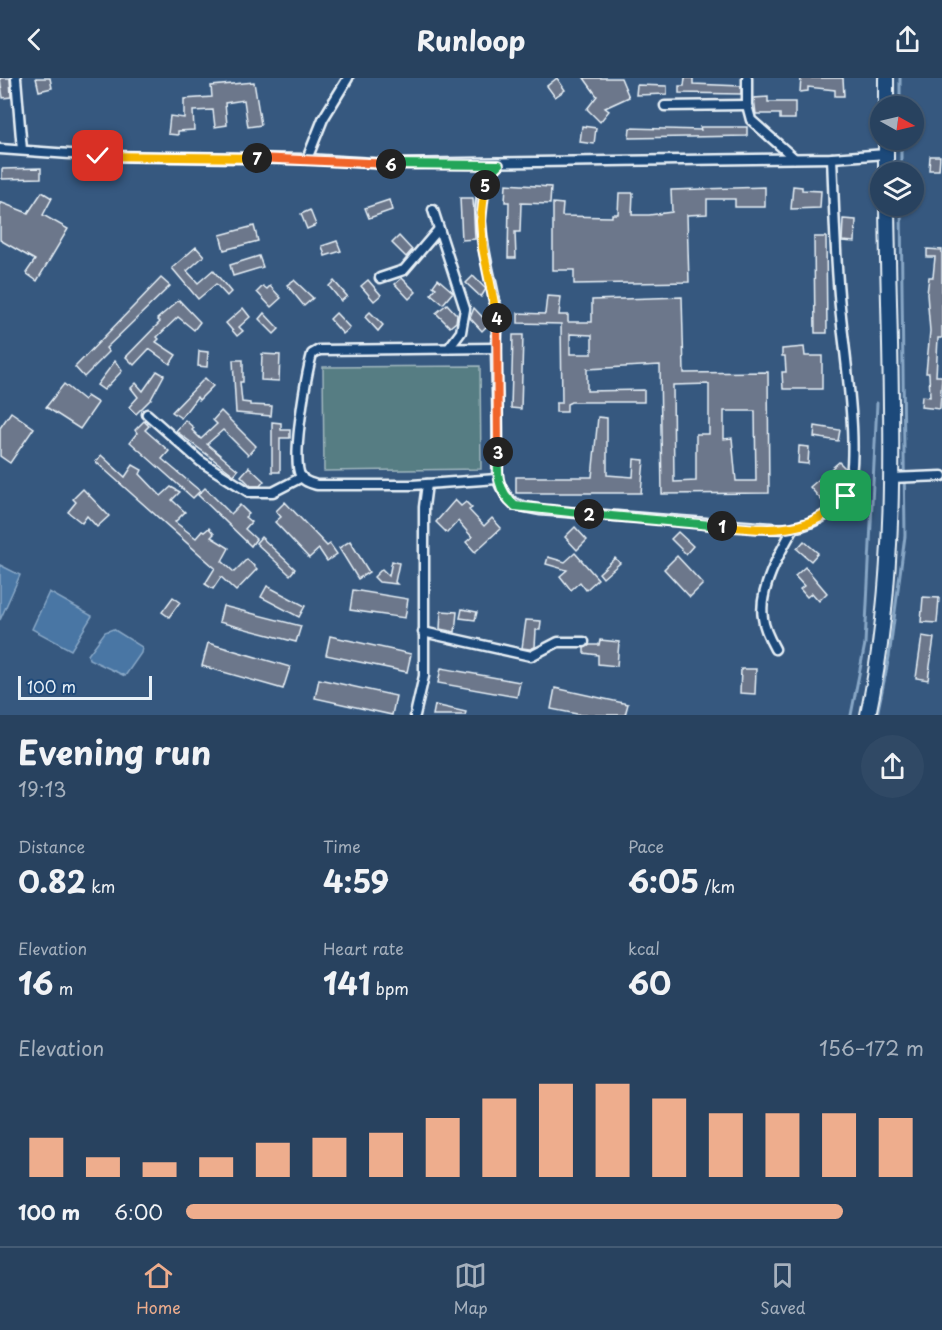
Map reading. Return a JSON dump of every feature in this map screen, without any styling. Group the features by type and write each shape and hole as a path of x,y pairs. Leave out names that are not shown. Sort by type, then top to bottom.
{"main road":[{"path":"886,78 886,96"},
{"path":"886,150 886,162"},
{"path":"868,715 885,619 890,478 886,216"}],"street":[{"path":"16,78 22,150"},
{"path":"307,159 323,119 348,78"},
{"path":"747,78 747,105 751,120 794,158"},
{"path":"665,106 747,105"},
{"path":"0,149 98,156 307,159 350,164 499,165 832,158 886,154"},
{"path":"499,165 489,175 485,186 481,221 483,248 497,315 499,431 497,479 503,492 515,506 540,510 756,529 793,529 833,511 846,496 853,462 839,295 832,158"},
{"path":"433,210 465,309 461,332 449,348"},
{"path":"380,278 404,270 439,229"},
{"path":"496,348 327,348 312,354 307,371 298,457 302,477 306,482 317,485 346,487 497,479"},
{"path":"147,414 200,461 249,492 273,492 302,477"},
{"path":"890,478 942,476"},
{"path":"415,715 424,676 427,484"},
{"path":"775,649 763,621 763,605 777,556 793,529"},
{"path":"423,632 531,656 558,642 584,642"}],"green space":[{"path":"480,366 481,469 324,471 323,367"}],"water":[{"path":"0,565 20,575 0,620"},
{"path":"49,592 92,616 71,650 32,629"},
{"path":"113,629 142,647 141,653 125,676 89,659 88,655 105,632"}],"building":[{"path":"0,78 10,78 11,97 3,98"},
{"path":"36,78 50,78 52,88 39,91"},
{"path":"557,78 565,90 555,97 547,86"},
{"path":"584,78 621,78 629,97 605,108 609,111 600,122 587,109 597,96"},
{"path":"685,78 693,78 693,84 741,86 741,94 679,93 679,86 684,86"},
{"path":"801,78 843,78 844,96 835,96 835,90 808,87 808,91 800,92"},
{"path":"254,82 261,125 248,127 244,100 225,103 227,125 215,127 213,110 193,111 194,130 178,131 178,135 168,134 170,116 184,118 184,99 212,97 211,86"},
{"path":"637,85 667,86 667,94 636,95"},
{"path":"768,97 768,102 795,102 795,119 780,119 780,114 756,114 754,98"},
{"path":"582,126 596,128 594,144 580,142"},
{"path":"700,127 747,127 747,136 629,138 630,128 701,130"},
{"path":"930,156 940,156 939,170 929,170"},
{"path":"41,168 41,178 2,179 2,169"},
{"path":"506,184 551,187 550,204 521,203 520,232 515,232 516,258 508,258 509,202 505,202"},
{"path":"793,186 802,187 802,190 821,191 820,208 791,209"},
{"path":"765,187 765,207 735,207 735,199 707,199 707,214 687,215 689,282 574,284 574,270 553,270 553,203 563,204 562,216 612,217 612,214 618,214 619,193 633,193 632,215 649,215 672,212 671,190"},
{"path":"42,192 52,198 43,215 68,229 37,281 26,273 35,260 0,240 0,202 28,213"},
{"path":"460,198 473,198 475,239 462,240"},
{"path":"389,200 392,210 369,218 365,208"},
{"path":"310,210 316,225 307,229 301,214"},
{"path":"843,219 856,220 855,242 842,241"},
{"path":"254,226 258,241 224,250 220,235"},
{"path":"399,236 412,250 406,257 392,243"},
{"path":"814,237 826,237 827,333 815,333"},
{"path":"337,241 341,251 325,256 322,246"},
{"path":"196,247 204,256 187,271 198,283 213,270 231,292 227,296 216,284 198,299 172,268"},
{"path":"927,249 942,250 942,338 938,338 936,376 942,376 940,409 921,407 922,396 930,397 929,373 926,373 930,331 927,294 929,277 933,277 935,257 927,257"},
{"path":"259,256 263,267 233,276 230,265"},
{"path":"473,276 486,289 481,297 466,283"},
{"path":"161,278 170,286 106,348 109,352 84,377 75,367"},
{"path":"402,278 416,292 409,299 395,284"},
{"path":"438,279 453,292 443,304 431,294 436,288 433,286"},
{"path":"294,280 313,298 304,306 287,285"},
{"path":"368,280 381,295 374,301 361,286"},
{"path":"334,281 347,296 341,301 329,286"},
{"path":"263,286 267,289 270,286 281,298 271,307 257,292"},
{"path":"547,296 561,297 559,315 568,315 568,322 592,322 592,300 682,297 684,373 768,372 769,493 662,494 660,365 587,369 587,391 644,390 644,402 571,402 567,404 567,412 556,412 556,403 562,403 561,324 518,323 518,313 545,314","holes":["570,334 592,335 592,354 570,354","709,384 709,434 696,434 696,481 674,482 673,385","724,411 755,411 756,481 736,481 732,438 724,439"]},
{"path":"179,300 200,322 194,330 178,317 157,337 159,339 156,342 176,355 170,364 149,349 134,365 126,357 160,322 157,319"},
{"path":"447,304 457,315 456,322 450,327 436,313"},
{"path":"243,308 250,317 239,327 243,331 237,336 226,323"},
{"path":"474,308 489,324 482,331 470,318"},
{"path":"370,312 383,325 378,331 365,317"},
{"path":"264,313 279,329 274,334 259,319"},
{"path":"336,313 350,328 343,334 330,319"},
{"path":"513,335 523,335 521,409 511,408"},
{"path":"804,347 805,356 822,356 822,389 783,389 782,372 786,372 782,349"},
{"path":"199,351 208,352 207,367 198,366"},
{"path":"262,354 280,355 279,381 261,380"},
{"path":"233,360 243,360 243,382 240,382 242,402 250,403 250,405 272,406 271,416 236,413"},
{"path":"115,361 122,371 104,390 97,385"},
{"path":"157,371 164,375 151,399 136,414 129,407 138,397 131,388 136,383 143,391"},
{"path":"205,378 213,386 199,400 197,397 181,418 172,412"},
{"path":"64,384 84,400 87,396 98,403 80,429 46,407"},
{"path":"221,411 256,446 248,455 223,430 207,444 238,470 234,475 176,431 185,420 201,439 217,424 213,420"},
{"path":"11,412 34,428 10,463 0,456 0,428"},
{"path":"598,417 607,418 607,475 633,477 634,459 644,460 641,493 516,493 516,477 592,477"},
{"path":"144,421 149,426 145,430 169,451 162,459 200,491 193,498 130,442 137,433 135,430"},
{"path":"272,422 281,423 281,430 290,430 290,438 280,438 280,472 272,472"},
{"path":"815,426 840,430 838,441 814,437"},
{"path":"799,446 809,447 808,464 798,463"},
{"path":"101,455 125,477 133,465 142,470 140,474 161,496 171,487 180,492 172,500 185,512 175,522 196,538 202,531 209,528 214,534 211,537 229,548 222,561 234,572 247,559 257,569 236,591 221,577 213,589 205,584 215,568 96,462"},
{"path":"839,462 845,468 835,477 842,485 823,502 810,487"},
{"path":"249,467 264,481 260,486 251,486 241,476"},
{"path":"205,488 231,514 240,505 249,514 245,517 251,522 245,529 256,539 251,546 198,495"},
{"path":"83,489 109,516 97,527 87,516 82,523 68,512 76,502 73,499"},
{"path":"455,500 461,506 466,502 472,508 469,510 484,526 492,518 501,528 475,552 466,542 472,537 458,521 447,533 436,522"},
{"path":"285,502 327,546 330,544 337,554 327,561 319,549 309,558 275,522 281,517 276,511"},
{"path":"575,527 587,540 577,550 565,537"},
{"path":"678,532 693,546 686,554 671,539"},
{"path":"261,537 295,569 290,575 256,543"},
{"path":"350,541 369,572 358,579 339,548"},
{"path":"804,541 818,553 811,561 797,549"},
{"path":"575,553 598,579 586,590 580,582 571,590 560,576 567,570 546,564 548,557 565,562"},
{"path":"677,556 703,584 690,597 664,569"},
{"path":"615,558 620,563 603,578 599,573"},
{"path":"392,561 399,563 395,582 397,584 379,582 374,577 382,569 389,576"},
{"path":"805,567 827,593 819,601 812,593 807,597 800,589 804,586 795,576"},
{"path":"267,586 305,606 299,617 261,597"},
{"path":"353,590 408,599 405,618 350,610"},
{"path":"173,597 180,602 169,617 162,612"},
{"path":"923,597 939,598 937,623 921,622"},
{"path":"223,606 301,626 296,642 219,622"},
{"path":"462,609 477,612 475,620 460,618"},
{"path":"441,611 457,612 455,632 440,629"},
{"path":"526,620 541,621 540,630 536,630 535,647 530,649 522,648"},
{"path":"330,636 411,654 407,672 326,655"},
{"path":"922,636 934,638 928,680 916,678"},
{"path":"600,640 619,642 617,666 598,664 598,655 584,653 584,648 599,645"},
{"path":"208,643 290,667 283,689 202,666"},
{"path":"441,668 520,682 517,697 438,683"},
{"path":"741,669 756,669 755,694 740,693"},
{"path":"319,679 396,696 392,715 315,698"},
{"path":"555,688 628,704 625,715 582,715 551,709"},
{"path":"435,705 466,712 465,715 433,715"}],"waterway":[{"path":"900,78 900,96"},
{"path":"901,150 901,162"},
{"path":"877,715 889,657 905,536 901,216"},
{"path":"851,715 865,644 877,403"}],"route":[{"path":"98,156 307,159 350,164 499,165 489,175 485,186 481,221 483,248 497,315 499,431 497,479 503,492 515,506 756,529 793,529 833,511 846,496"}]}
